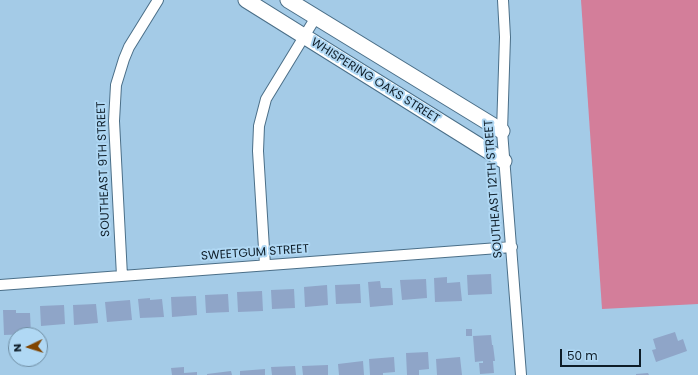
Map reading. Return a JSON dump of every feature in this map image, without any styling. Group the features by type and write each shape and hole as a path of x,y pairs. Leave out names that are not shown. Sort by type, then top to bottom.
{"street":[{"name":"SOUTHEAST 9TH STREET","path":"122,276 114,121 116,85 129,47 158,0"},
{"name":"WHISPERING OAKS STREET","path":"246,0 504,162"},
{"name":"WHISPERING OAKS STREET","path":"288,0 502,131"},
{"name":"SOUTHEAST 12TH STREET","path":"503,0 505,37 502,131 521,375"},
{"path":"265,265 258,151 258,126 266,99 316,17"},
{"name":"SWEETGUM STREET","path":"0,285 512,247"}],"shaded area":[{"path":"581,0 698,0 698,304 602,309"}],"building":[{"path":"491,274 492,294 468,295 467,275"},
{"path":"447,277 447,283 460,282 462,301 435,302 434,278"},
{"path":"426,279 427,298 402,300 400,280"},
{"path":"380,281 381,288 392,288 393,305 370,307 368,282"},
{"path":"360,284 361,303 336,304 335,285"},
{"path":"327,285 328,305 305,307 304,287"},
{"path":"294,289 295,308 272,309 271,290"},
{"path":"262,291 263,311 238,312 237,292"},
{"path":"228,294 229,312 206,313 205,295"},
{"path":"196,296 197,315 172,317 171,297"},
{"path":"150,298 150,300 162,299 164,317 140,318 138,299"},
{"path":"130,300 132,320 107,322 105,302"},
{"path":"96,304 98,323 74,325 73,305"},
{"path":"64,305 65,324 41,326 40,306"},
{"path":"3,310 16,310 16,313 30,313 31,327 8,327 8,335 4,335"},
{"path":"466,329 472,329 472,336 466,336"},
{"path":"675,332 678,341 683,339 687,351 656,362 652,350 656,349 653,339"},
{"path":"491,335 495,361 493,361 494,373 480,374 479,363 483,363 483,361 475,362 473,336"},
{"path":"428,352 429,369 419,370 419,375 407,375 406,353"},
{"path":"394,357 395,372 383,373 383,375 370,375 369,359"},
{"path":"460,357 462,375 437,375 436,359"},
{"path":"363,361 364,375 339,375 338,364"},
{"path":"328,365 328,375 303,375 302,366"},
{"path":"295,366 296,375 272,375 271,367"},
{"path":"184,367 184,373 197,372 197,375 172,375 171,368"},
{"path":"265,369 265,375 240,375 240,371"},
{"path":"231,371 232,375 207,375 207,374"},
{"path":"648,373 649,375 636,375 636,374"}]}
